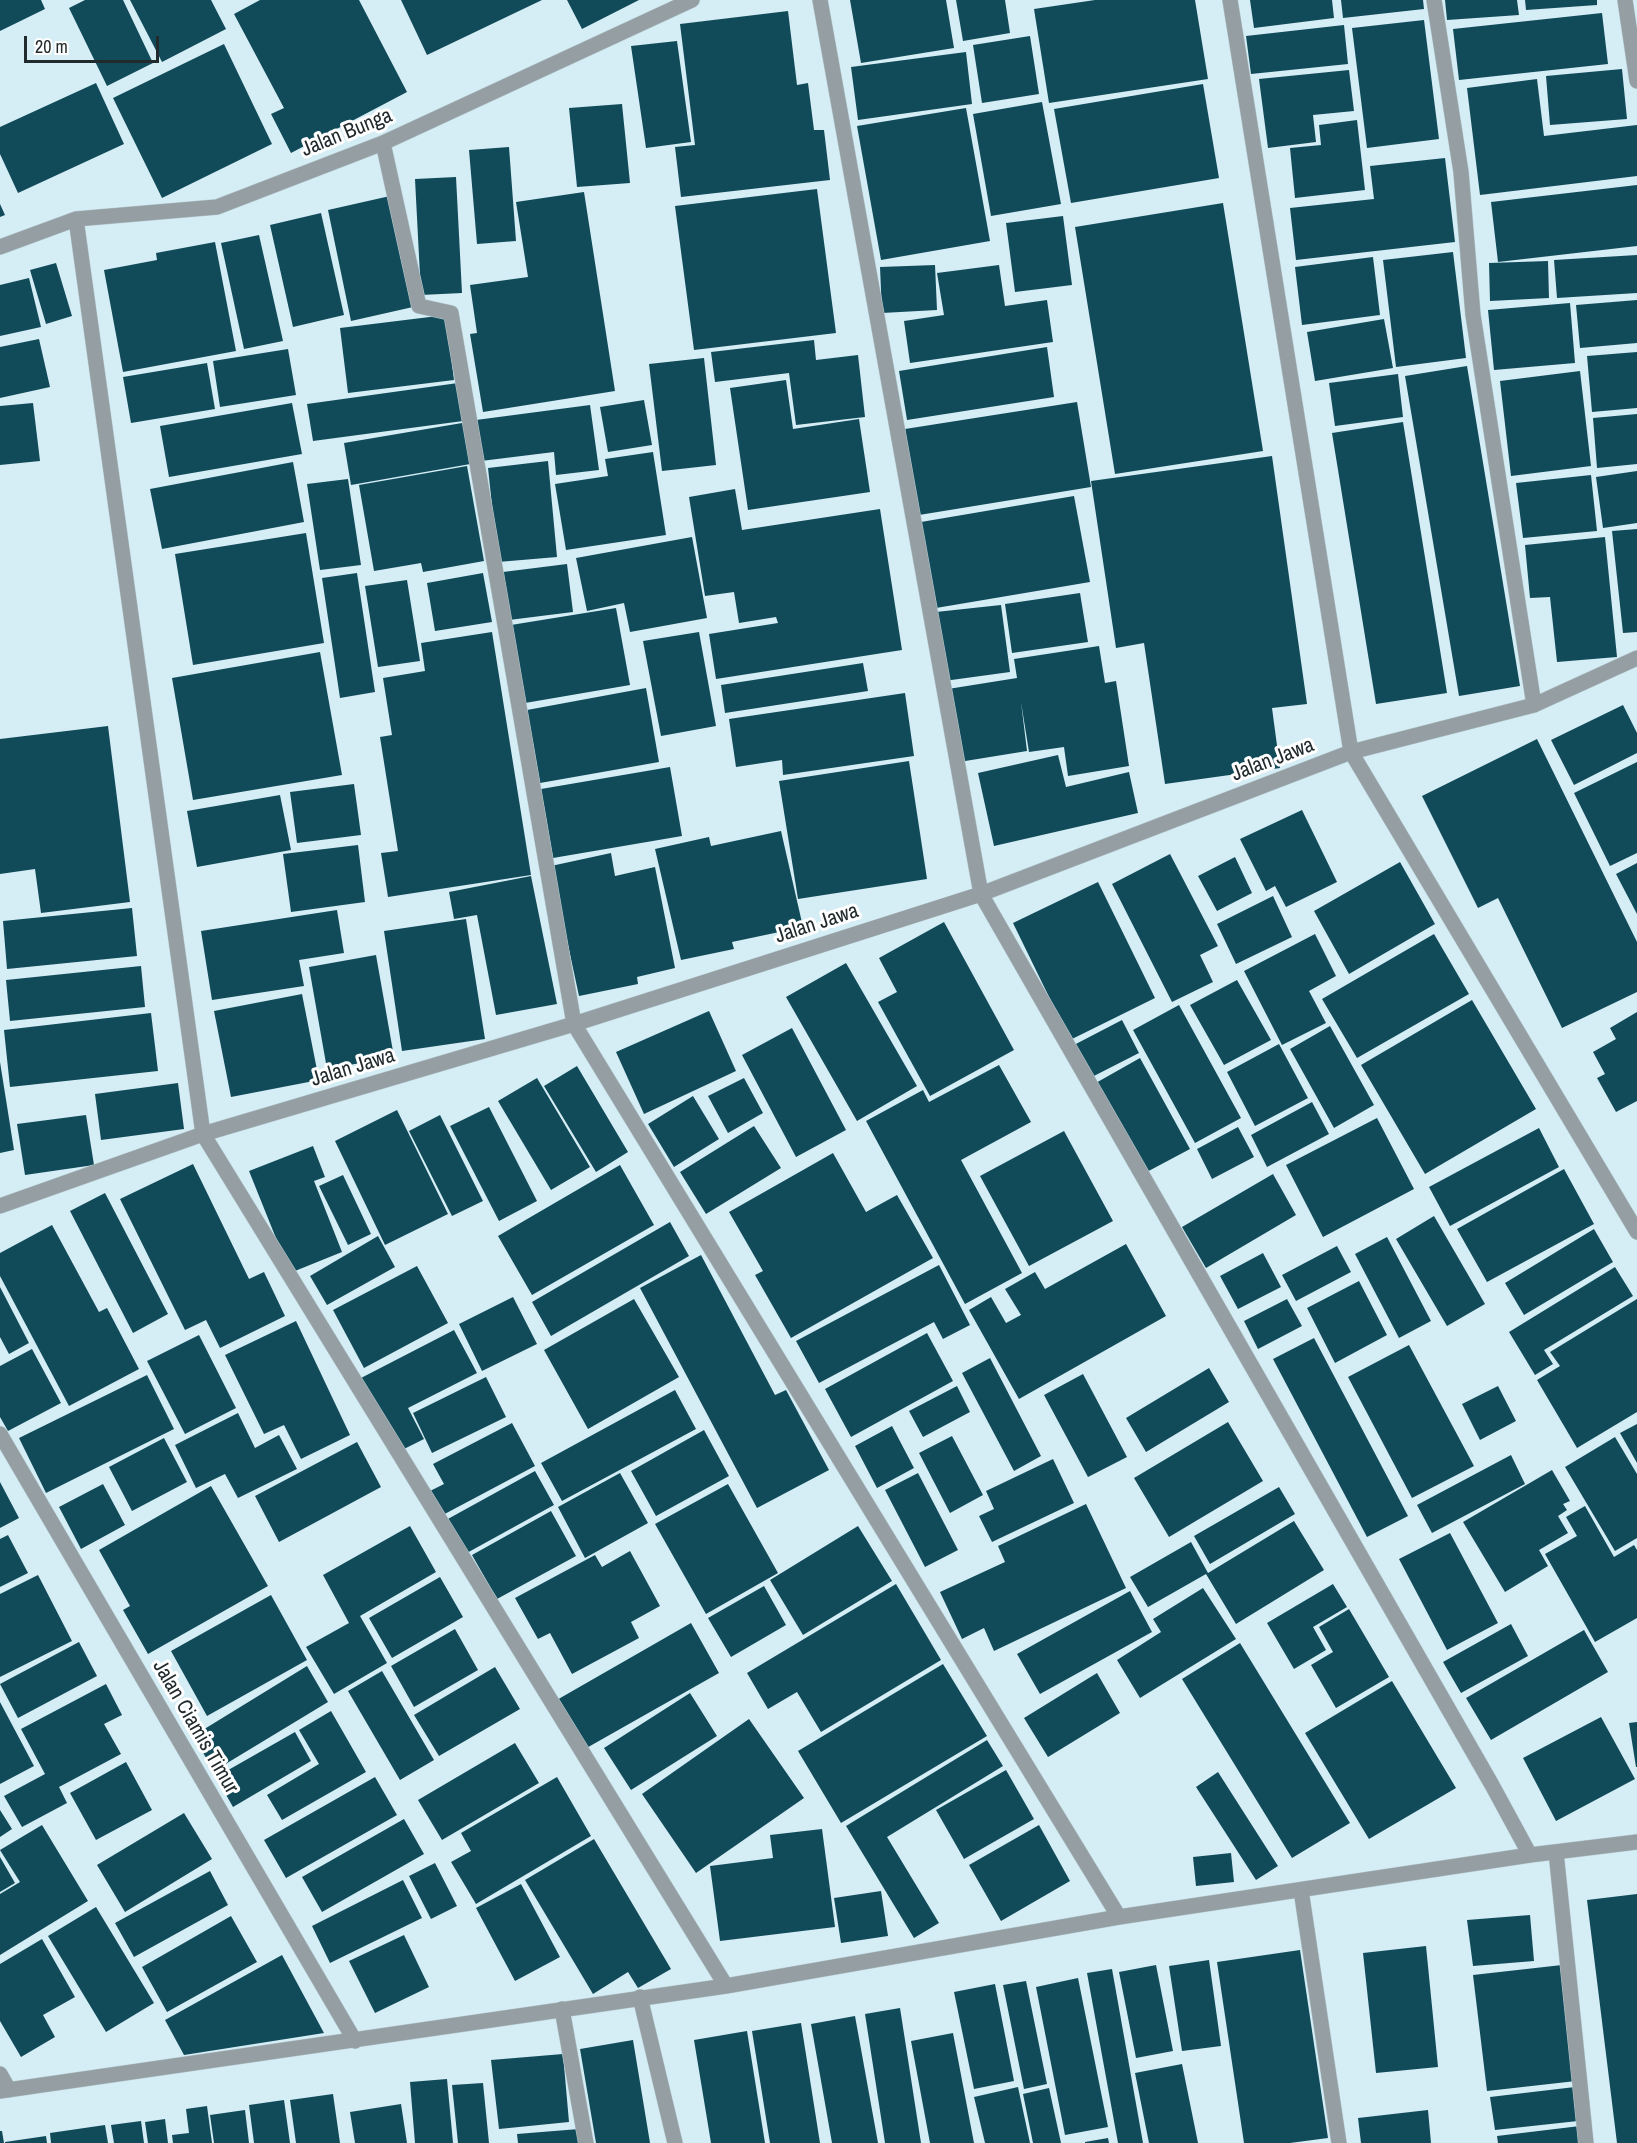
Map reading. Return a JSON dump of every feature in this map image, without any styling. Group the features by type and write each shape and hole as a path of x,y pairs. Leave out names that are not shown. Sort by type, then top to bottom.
{"street":[{"name":"Jalan Bunga","path":"0,247 76,219 217,207 383,143 692,0"},
{"path":"820,0 981,894 1530,1855"},
{"path":"1230,0 1351,752 1637,1232"},
{"path":"1434,0 1461,172 1473,315 1534,705"},
{"path":"1625,0 1637,81"},
{"path":"383,143 419,306 451,313 574,1024 1119,1917"},
{"path":"76,219 203,1134 726,1986"},
{"name":"Jalan Jawa","path":"0,1206 203,1134 574,1024 981,894 1351,752 1534,705 1637,658"},
{"name":"Jalan Ciamis Timur","path":"0,1434 355,2041"},
{"path":"0,2074 4,2091 726,1986 1119,1917 1530,1855 1637,1842"},
{"path":"1556,1852 1587,2143"},
{"path":"1301,1890 1339,2143"},
{"path":"640,1997 675,2143"},
{"path":"562,2009 586,2143"}],"building":[{"path":"0,0 41,0 45,9 0,31"},
{"path":"85,0 123,0 153,63 107,86 69,8"},
{"path":"130,0 211,0 226,29 162,62"},
{"path":"260,0 359,0 407,92 291,153 271,114 284,108 234,14"},
{"path":"401,0 542,0 427,55"},
{"path":"567,0 639,0 582,29"},
{"path":"850,0 946,0 954,48 861,63"},
{"path":"956,0 1005,0 1010,33 963,41"},
{"path":"1095,0 1195,0 1208,79 1049,103 1034,9"},
{"path":"1250,0 1332,0 1334,18 1254,28"},
{"path":"1341,0 1423,0 1424,9 1343,18"},
{"path":"1445,0 1517,0 1519,15 1447,20"},
{"path":"1525,0 1597,0 1597,5 1526,10"},
{"path":"788,11 797,85 808,83 814,130 824,130 830,180 681,197 675,147 695,145 680,24"},
{"path":"1602,13 1608,64 1459,80 1453,29"},
{"path":"1424,20 1439,139 1367,148 1352,28"},
{"path":"1344,25 1348,64 1251,74 1246,36"},
{"path":"1030,36 1039,94 982,103 973,45"},
{"path":"677,41 691,142 646,148 631,46"},
{"path":"224,44 272,144 162,198 113,98"},
{"path":"966,52 972,104 858,120 851,67"},
{"path":"1622,69 1627,119 1550,125 1546,76"},
{"path":"1349,70 1354,111 1313,115 1316,142 1268,148 1259,79"},
{"path":"1537,79 1544,136 1637,125 1637,176 1480,195 1467,88"},
{"path":"96,83 124,144 18,193 0,154 0,127"},
{"path":"1203,84 1219,178 1071,203 1054,109"},
{"path":"1042,102 1061,204 991,216 973,114"},
{"path":"622,104 630,183 577,187 569,108"},
{"path":"966,108 990,241 881,260 857,126"},
{"path":"1357,120 1365,190 1295,198 1290,148 1321,145 1319,125"},
{"path":"509,147 516,241 477,244 469,150"},
{"path":"1445,158 1455,242 1296,260 1290,208 1374,199 1370,166"},
{"path":"456,177 462,293 421,295 415,179"},
{"path":"1637,185 1637,246 1498,262 1491,202"},
{"path":"817,189 836,333 694,350 675,206"},
{"path":"584,192 615,391 483,412 470,334 477,333 470,285 528,277 516,202"},
{"path":"390,196 413,307 351,321 328,210"},
{"path":"1223,203 1263,451 1115,474 1075,227"},
{"path":"0,204 5,215 0,217"},
{"path":"321,213 344,315 293,327 270,225"},
{"path":"1063,216 1072,285 1015,292 1006,223"},
{"path":"259,235 283,341 244,349 221,243"},
{"path":"215,242 236,351 123,372 104,270 157,260 156,253"},
{"path":"1453,252 1466,358 1396,367 1383,260"},
{"path":"1637,255 1637,293 1557,298 1554,260"},
{"path":"1373,257 1380,315 1302,325 1295,267"},
{"path":"1548,261 1549,298 1490,301 1489,263"},
{"path":"56,263 72,316 46,324 30,270"},
{"path":"935,265 937,310 882,313 880,267"},
{"path":"999,265 1005,306 1047,300 1053,342 910,363 904,321 944,315 937,273"},
{"path":"29,278 41,327 0,336 0,285"},
{"path":"1637,300 1637,343 1580,348 1576,305"},
{"path":"1570,303 1575,363 1494,370 1488,310"},
{"path":"446,315 454,380 348,393 340,328"},
{"path":"1384,319 1393,368 1315,381 1307,332"},
{"path":"39,339 50,387 0,398 0,347"},
{"path":"814,340 816,360 858,355 865,417 796,425 789,373 715,382 711,352"},
{"path":"1047,347 1054,397 907,420 899,371"},
{"path":"288,349 296,395 220,407 213,361"},
{"path":"1637,352 1637,408 1592,412 1587,356"},
{"path":"704,358 716,465 662,471 649,364"},
{"path":"207,363 215,409 131,423 123,377"},
{"path":"1467,366 1520,686 1459,696 1405,376"},
{"path":"1580,371 1591,466 1511,476 1500,381"},
{"path":"1398,374 1403,417 1335,426 1329,383"},
{"path":"786,380 793,429 859,419 870,492 748,510 730,388"},
{"path":"458,383 463,421 313,441 307,404"},
{"path":"644,400 652,445 608,452 600,407"},
{"path":"1077,402 1091,487 919,515 905,429"},
{"path":"33,403 40,461 0,465 0,406"},
{"path":"292,403 302,454 169,477 160,426"},
{"path":"590,405 599,470 556,475 554,452 481,461 476,420"},
{"path":"1637,414 1637,464 1597,468 1593,418"},
{"path":"468,422 476,463 351,485 344,443"},
{"path":"1403,422 1447,693 1376,704 1332,433"},
{"path":"653,452 666,535 566,550 555,484 608,476 605,459"},
{"path":"1272,456 1307,704 1272,708 1280,768 1165,784 1144,643 1116,648 1091,481"},
{"path":"548,461 557,557 498,562 488,468"},
{"path":"293,462 304,522 162,549 150,489"},
{"path":"467,466 484,561 423,572 421,563 374,571 359,485"},
{"path":"1637,471 1637,523 1603,528 1596,477"},
{"path":"1591,475 1597,531 1523,538 1516,483"},
{"path":"348,479 361,565 320,570 307,484"},
{"path":"735,489 742,530 880,509 902,650 716,679 709,634 778,623 776,617 739,623 734,592 705,596 689,497"},
{"path":"1074,496 1090,582 936,608 921,522"},
{"path":"1637,529 1637,632 1623,633 1612,531"},
{"path":"306,533 324,643 193,665 175,554"},
{"path":"692,537 707,618 630,632 624,603 587,611 576,558"},
{"path":"1605,537 1617,657 1557,662 1550,597 1530,598 1525,545"},
{"path":"567,564 573,612 509,620 503,572"},
{"path":"357,573 375,692 340,698 322,578"},
{"path":"483,573 492,622 435,631 427,583"},
{"path":"407,580 420,661 378,667 365,586"},
{"path":"1080,593 1088,642 1012,653 1005,604"},
{"path":"1001,605 1010,672 944,681 936,612"},
{"path":"616,608 630,685 525,703 511,625"},
{"path":"492,632 531,875 388,897 381,853 398,851 380,737 392,735 383,678 425,671 421,643"},
{"path":"699,632 716,726 661,736 643,641"},
{"path":"1099,646 1105,683 1116,681 1129,766 1068,776 1064,747 1029,752 1021,702 1027,751 959,762 948,689 1017,678 1014,659"},
{"path":"320,652 342,775 193,800 172,678"},
{"path":"863,663 868,691 725,713 721,685"},
{"path":"646,688 659,762 540,783 527,710"},
{"path":"905,693 914,756 783,775 782,760 736,767 729,719"},
{"path":"1623,705 1637,733 1637,753 1574,785 1551,740"},
{"path":"108,726 130,902 41,913 35,869 0,874 0,739"},
{"path":"1537,739 1637,942 1637,992 1562,1028 1498,898 1478,908 1422,796"},
{"path":"1058,755 1066,787 1129,772 1138,813 994,846 978,773"},
{"path":"909,761 927,879 798,899 779,781"},
{"path":"1637,762 1637,853 1610,866 1574,793"},
{"path":"670,767 682,836 553,858 541,789"},
{"path":"354,784 361,835 297,843 290,792"},
{"path":"280,795 291,850 197,867 187,811"},
{"path":"1302,810 1337,882 1286,907 1275,886 1266,891 1240,839"},
{"path":"781,831 803,927 732,942 734,949 681,960 655,849 709,837 711,846"},
{"path":"358,845 365,902 291,912 283,854"},
{"path":"611,853 615,876 655,867 675,968 637,977 638,984 579,996 551,866"},
{"path":"1170,854 1218,946 1200,955 1213,982 1172,1002 1112,884"},
{"path":"1235,857 1252,893 1217,911 1198,876"},
{"path":"1400,862 1435,924 1349,974 1314,911"},
{"path":"1637,863 1637,914 1616,874"},
{"path":"531,876 557,1004 496,1015 477,915 454,919 449,892"},
{"path":"1098,882 1155,998 1070,1040 1013,923"},
{"path":"1273,896 1292,937 1236,964 1217,924"},
{"path":"132,908 137,956 7,969 3,921"},
{"path":"337,910 344,953 299,960 304,986 212,1000 201,931"},
{"path":"466,919 485,1039 402,1051 384,931"},
{"path":"944,922 1014,1050 930,1096 878,1002 897,992 879,958"},
{"path":"1315,934 1336,976 1309,991 1326,1023 1282,1045 1244,971"},
{"path":"1434,934 1469,994 1357,1058 1322,999"},
{"path":"376,955 394,1057 327,1069 309,967"},
{"path":"846,963 917,1086 857,1121 786,997"},
{"path":"141,966 145,1007 10,1021 6,980"},
{"path":"1237,980 1271,1040 1224,1065 1190,1005"},
{"path":"302,994 319,1080 231,1097 214,1011"},
{"path":"1472,1000 1536,1109 1425,1174 1361,1065"},
{"path":"1179,1005 1241,1118 1195,1143 1133,1030"},
{"path":"709,1011 736,1071 644,1114 616,1052"},
{"path":"1637,1012 1637,1101 1616,1112 1597,1078 1605,1074 1593,1052 1616,1039 1610,1028"},
{"path":"151,1013 158,1071 10,1087 4,1030"},
{"path":"1122,1020 1139,1053 1088,1079 1072,1046"},
{"path":"1330,1026 1374,1105 1334,1128 1290,1049"},
{"path":"792,1028 846,1130 796,1157 742,1055"},
{"path":"1279,1044 1308,1098 1255,1126 1227,1072"},
{"path":"1140,1058 1190,1149 1143,1174 1094,1084"},
{"path":"0,1062 14,1150 0,1153"},
{"path":"999,1065 1031,1122 961,1160 1022,1273 965,1304 866,1121 923,1090 929,1102"},
{"path":"577,1066 628,1152 596,1172 544,1086"},
{"path":"537,1078 590,1167 551,1190 498,1101"},
{"path":"744,1078 763,1113 728,1133 708,1096"},
{"path":"178,1083 184,1129 101,1140 95,1094"},
{"path":"693,1096 719,1139 674,1167 648,1124"},
{"path":"1312,1102 1329,1134 1267,1167 1251,1135"},
{"path":"489,1107 537,1201 499,1221 450,1126"},
{"path":"397,1110 448,1214 385,1245 335,1141"},
{"path":"86,1115 94,1165 25,1175 17,1124"},
{"path":"440,1115 483,1201 452,1216 409,1131"},
{"path":"1377,1118 1414,1189 1323,1237 1286,1165"},
{"path":"754,1126 781,1168 706,1214 680,1172"},
{"path":"1238,1127 1254,1157 1212,1179 1197,1149"},
{"path":"1539,1128 1559,1167 1450,1226 1429,1187"},
{"path":"1064,1131 1113,1221 1029,1266 980,1176"},
{"path":"313,1146 325,1177 314,1181 342,1252 290,1273 249,1171"},
{"path":"833,1153 866,1212 897,1195 933,1258 791,1338 755,1275 763,1271 729,1212"},
{"path":"193,1164 249,1279 264,1272 285,1316 220,1348 206,1320 185,1330 120,1199"},
{"path":"620,1165 654,1225 532,1295 498,1236"},
{"path":"1564,1169 1594,1224 1487,1282 1457,1229"},
{"path":"1273,1174 1296,1215 1206,1268 1182,1227"},
{"path":"343,1175 371,1234 348,1245 319,1186"},
{"path":"105,1193 168,1314 133,1333 70,1211"},
{"path":"1434,1216 1485,1304 1447,1326 1396,1239"},
{"path":"670,1222 689,1256 551,1336 532,1302"},
{"path":"52,1225 99,1312 107,1308 139,1369 69,1406 0,1276 0,1253"},
{"path":"1594,1229 1613,1262 1524,1315 1505,1283"},
{"path":"378,1236 395,1267 327,1305 310,1276"},
{"path":"1387,1237 1431,1321 1399,1338 1355,1254"},
{"path":"1126,1244 1166,1316 1019,1399 969,1310 991,1297 1006,1323 1021,1315 1005,1289 1035,1272 1045,1289"},
{"path":"1337,1246 1351,1272 1296,1301 1282,1275"},
{"path":"1263,1253 1281,1287 1238,1309 1220,1276"},
{"path":"701,1255 775,1395 786,1390 829,1470 757,1508 640,1288"},
{"path":"939,1265 970,1325 943,1339 934,1322 819,1383 796,1341"},
{"path":"417,1266 448,1323 364,1368 333,1310"},
{"path":"1615,1267 1633,1296 1544,1350 1553,1364 1535,1375 1509,1332"},
{"path":"1359,1281 1387,1335 1335,1363 1307,1308"},
{"path":"0,1287 29,1343 9,1354 0,1337"},
{"path":"513,1297 537,1344 482,1371 459,1324"},
{"path":"634,1299 679,1377 588,1429 544,1350"},
{"path":"1287,1299 1302,1326 1258,1349 1244,1321"},
{"path":"1637,1299 1637,1412 1577,1448 1537,1380 1560,1366 1550,1352"},
{"path":"296,1321 350,1435 301,1459 284,1425 264,1434 225,1355"},
{"path":"454,1330 477,1373 408,1408 424,1439 398,1452 361,1378"},
{"path":"927,1333 953,1381 851,1437 825,1389"},
{"path":"199,1335 236,1408 185,1434 147,1361"},
{"path":"1314,1338 1408,1516 1367,1537 1273,1359"},
{"path":"1409,1345 1474,1466 1412,1498 1348,1377"},
{"path":"32,1349 61,1403 8,1431 0,1417 0,1366"},
{"path":"990,1358 1041,1456 1014,1471 962,1373"},
{"path":"1209,1368 1229,1402 1146,1452 1126,1418"},
{"path":"1083,1374 1127,1457 1088,1477 1044,1395"},
{"path":"147,1375 174,1429 46,1493 19,1438"},
{"path":"486,1377 506,1417 432,1453 413,1413"},
{"path":"957,1386 970,1412 923,1437 909,1411"},
{"path":"1498,1386 1516,1421 1480,1440 1462,1404"},
{"path":"675,1390 696,1429 562,1501 541,1463"},
{"path":"238,1413 255,1448 279,1435 297,1469 238,1498 225,1474 196,1488 175,1445"},
{"path":"1228,1422 1263,1481 1169,1537 1134,1478"},
{"path":"512,1423 535,1466 439,1517 426,1493 444,1484 433,1464"},
{"path":"1637,1424 1637,1463 1620,1433"},
{"path":"892,1426 914,1468 877,1488 855,1446"},
{"path":"704,1430 729,1476 656,1516 631,1471"},
{"path":"952,1436 983,1495 950,1513 919,1453"},
{"path":"1615,1437 1637,1474 1637,1538 1615,1551 1565,1467"},
{"path":"164,1438 187,1482 132,1511 109,1467"},
{"path":"357,1442 381,1487 279,1542 255,1496"},
{"path":"1511,1455 1525,1484 1432,1533 1417,1505"},
{"path":"1053,1459 1074,1503 992,1542 979,1516 994,1509 986,1491"},
{"path":"1552,1470 1570,1501 1563,1504 1567,1510 1558,1516 1568,1533 1539,1550 1548,1566 1505,1592 1463,1522"},
{"path":"535,1471 554,1505 465,1554 446,1520"},
{"path":"620,1473 648,1523 585,1558 558,1507"},
{"path":"918,1473 958,1550 925,1567 885,1490"},
{"path":"0,1482 19,1518 0,1528"},
{"path":"103,1484 125,1525 81,1549 59,1507"},
{"path":"728,1484 778,1573 706,1614 655,1524"},
{"path":"211,1486 268,1586 148,1654 123,1610 130,1606 99,1550"},
{"path":"1279,1487 1295,1514 1210,1564 1194,1536"},
{"path":"1086,1504 1126,1588 994,1651 984,1628 962,1639 940,1592 1005,1562 998,1546"},
{"path":"1585,1506 1614,1557 1634,1545 1637,1550 1637,1618 1595,1642 1545,1554 1577,1536 1566,1517"},
{"path":"551,1511 576,1556 497,1599 472,1555"},
{"path":"1294,1521 1324,1570 1236,1624 1206,1574 1148,1607 1130,1577 1191,1542 1208,1573"},
{"path":"410,1526 436,1572 360,1616 387,1663 334,1694 306,1647 349,1623 323,1575"},
{"path":"858,1526 892,1581 803,1635 770,1580"},
{"path":"1450,1533 1498,1623 1447,1650 1399,1559"},
{"path":"8,1535 28,1573 0,1587 0,1539"},
{"path":"630,1551 660,1606 631,1622 639,1638 572,1674 550,1633 538,1639 515,1598 595,1555 602,1567"},
{"path":"38,1575 72,1641 0,1677 0,1594"},
{"path":"440,1577 463,1617 392,1658 369,1618"},
{"path":"896,1584 941,1660 821,1732 797,1692 768,1709 747,1673"},
{"path":"1333,1584 1347,1607 1313,1627 1326,1650 1294,1669 1267,1623"},
{"path":"764,1586 786,1625 731,1657 708,1618"},
{"path":"1203,1588 1236,1639 1140,1698 1117,1660 1161,1632 1153,1619"},
{"path":"1130,1591 1152,1632 1040,1694 1017,1654"},
{"path":"271,1595 307,1660 207,1716 171,1651"},
{"path":"1349,1609 1389,1677 1336,1708 1311,1665 1333,1652 1319,1627"},
{"path":"691,1623 719,1673 583,1750 555,1701"},
{"path":"1511,1624 1528,1656 1461,1693 1443,1662"},
{"path":"455,1629 478,1670 414,1707 391,1666"},
{"path":"1584,1630 1608,1672 1491,1740 1466,1698"},
{"path":"79,1642 97,1676 18,1718 0,1684"},
{"path":"1240,1643 1350,1823 1292,1858 1182,1679"},
{"path":"943,1664 987,1736 841,1823 798,1751"},
{"path":"307,1666 328,1702 214,1771 193,1736"},
{"path":"495,1667 520,1709 439,1756 414,1715"},
{"path":"382,1671 434,1760 400,1780 348,1691"},
{"path":"1097,1673 1120,1713 1048,1757 1024,1718"},
{"path":"1392,1681 1456,1788 1369,1839 1305,1733"},
{"path":"106,1684 122,1715 104,1724 121,1754 59,1787 67,1803 22,1827 4,1796 45,1774 21,1729"},
{"path":"690,1693 717,1736 631,1790 604,1748"},
{"path":"0,1702 34,1766 0,1784"},
{"path":"331,1711 366,1772 282,1820 267,1795 319,1764 299,1730"},
{"path":"1601,1717 1635,1779 1556,1821 1523,1758"},
{"path":"749,1719 804,1798 696,1873 642,1794"},
{"path":"1637,1722 1637,1767 1636,1767 1629,1723"},
{"path":"295,1732 311,1761 233,1807 216,1777"},
{"path":"987,1740 1003,1766 887,1837 939,1923 914,1938 846,1826"},
{"path":"515,1743 539,1783 442,1840 418,1800"},
{"path":"126,1762 152,1810 96,1840 70,1793"},
{"path":"1006,1770 1034,1819 964,1859 936,1810"},
{"path":"1218,1772 1278,1866 1256,1880 1196,1787"},
{"path":"375,1777 397,1815 286,1878 264,1840"},
{"path":"557,1777 591,1836 476,1904 451,1862 471,1851 461,1833"},
{"path":"0,1810 12,1829 0,1837"},
{"path":"184,1813 212,1859 125,1912 97,1865"},
{"path":"404,1819 424,1854 322,1912 302,1877"},
{"path":"42,1825 88,1901 0,1955 0,1894 20,1882 0,1850"},
{"path":"1039,1825 1070,1881 1001,1921 969,1865"},
{"path":"822,1829 835,1927 720,1941 710,1866 773,1858 770,1835"},
{"path":"594,1839 671,1969 638,1988 628,1972 593,1994 525,1880"},
{"path":"1231,1853 1234,1882 1196,1886 1193,1857"},
{"path":"0,1857 15,1883 0,1892"},
{"path":"435,1863 457,1906 431,1919 409,1876"},
{"path":"210,1871 228,1905 134,1957 115,1923"},
{"path":"403,1880 422,1918 330,1963 312,1926"},
{"path":"521,1884 560,1957 515,1981 476,1908"},
{"path":"881,1891 888,1936 841,1943 834,1898"},
{"path":"1637,1894 1637,2143 1617,2143 1587,1900"},
{"path":"96,1907 154,2003 106,2032 48,1936"},
{"path":"1530,1915 1534,1961 1473,1966 1467,1920"},
{"path":"231,1916 257,1962 167,2012 142,1967"},
{"path":"404,1935 429,1987 375,2013 349,1961"},
{"path":"42,1939 75,1997 43,2015 55,2037 21,2057 0,2021 0,1964"},
{"path":"1426,1946 1438,2067 1376,2073 1363,1953"},
{"path":"1300,1950 1328,2138 1290,2143 1244,2143 1217,1962"},
{"path":"282,1955 324,2033 184,2055 165,2020"},
{"path":"1209,1960 1221,2046 1182,2051 1169,1966"},
{"path":"1156,1965 1173,2051 1136,2058 1119,1972"},
{"path":"1562,1965 1576,2081 1487,2091 1473,1975"},
{"path":"1112,1969 1143,2143 1118,2143 1087,1973"},
{"path":"1078,1978 1108,2127 1065,2135 1036,1987"},
{"path":"1026,1981 1047,2084 1024,2089 1003,1985"},
{"path":"995,1984 1014,2081 974,2089 954,1992"},
{"path":"900,2008 921,2143 885,2143 865,2014"},
{"path":"855,2016 878,2143 832,2143 811,2024"},
{"path":"801,2023 820,2143 770,2143 752,2031"},
{"path":"747,2031 765,2143 711,2143 694,2040"},
{"path":"953,2033 974,2143 930,2143 911,2041"},
{"path":"633,2040 650,2143 596,2143 580,2049"},
{"path":"563,2054 569,2122 499,2129 491,2060"},
{"path":"1182,2064 1198,2143 1149,2143 1135,2073"},
{"path":"447,2079 453,2143 415,2143 410,2082"},
{"path":"483,2083 489,2143 458,2143 452,2085"},
{"path":"1018,2087 1030,2143 985,2143 974,2097"},
{"path":"1575,2087 1578,2121 1495,2130 1490,2097"},
{"path":"1049,2088 1061,2143 1033,2143 1023,2094"},
{"path":"333,2094 340,2143 296,2143 290,2100"},
{"path":"284,2100 290,2143 254,2143 249,2105"},
{"path":"401,2104 407,2143 355,2143 350,2112"},
{"path":"207,2106 212,2143 173,2143 172,2135 189,2133 186,2109"},
{"path":"245,2110 249,2143 214,2143 210,2115"},
{"path":"1428,2110 1431,2143 1361,2143 1358,2118"},
{"path":"165,2119 168,2143 148,2143 145,2122"},
{"path":"141,2121 144,2143 114,2143 111,2125"},
{"path":"105,2125 108,2143 51,2143 50,2133"},
{"path":"1580,2126 1582,2143 1498,2143 1497,2136"},
{"path":"579,2129 580,2143 518,2143 517,2134"},
{"path":"0,2131 2,2131 4,2143 0,2143"},
{"path":"46,2136 47,2143 5,2143 5,2142"},
{"path":"1108,2138 1109,2143 1085,2143 1085,2142"}]}
